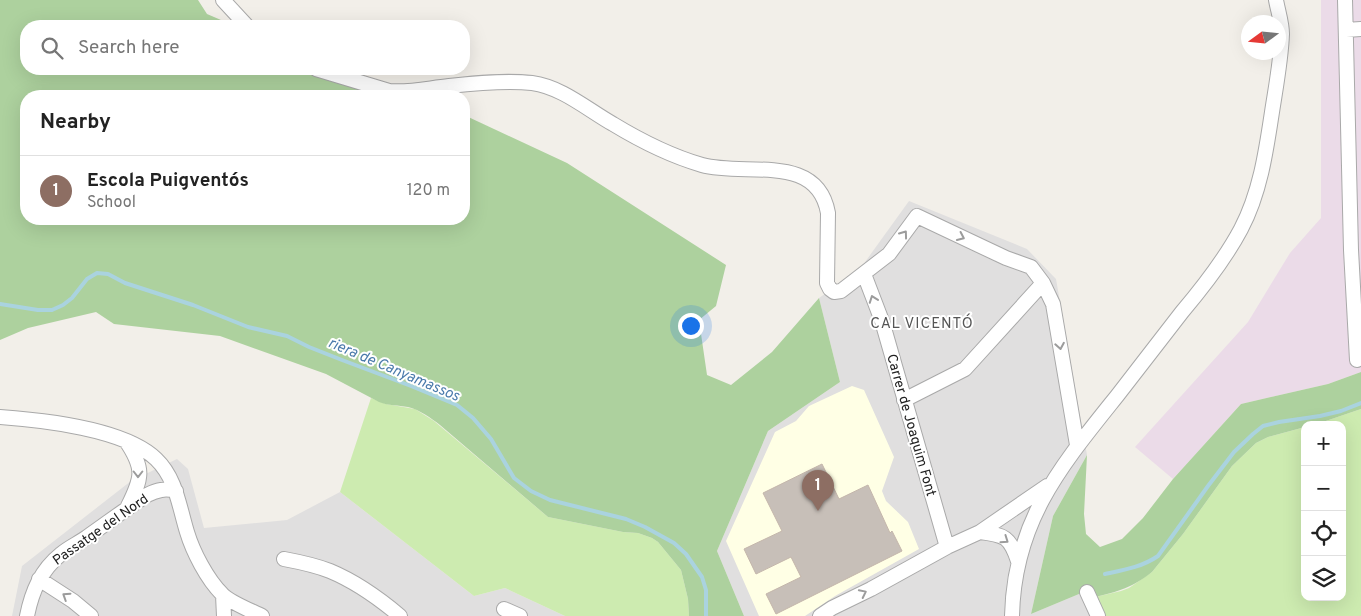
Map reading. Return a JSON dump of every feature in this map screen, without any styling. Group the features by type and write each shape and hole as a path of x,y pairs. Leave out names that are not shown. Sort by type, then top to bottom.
{"street":[{"path":"223,0 241,20"},
{"path":"1012,616 1018,561 1037,508 1050,485 1077,445 1211,276 1241,229 1256,194 1268,139 1279,71 1282,32 1276,0"},
{"path":"1345,0 1351,250 1357,360"},
{"path":"1346,30 1361,29"},
{"path":"337,75 389,90"},
{"path":"415,90 513,82 540,84 579,103 648,144 674,155 714,168 764,168 797,175 812,182 821,193 828,213 827,283 834,292 840,291 889,254 917,216 1031,268 1044,284 1053,304 1077,445"},
{"name":"Carrer de Joaquim Font","path":"864,274 882,321 947,547"},
{"path":"904,400 966,370 1044,284"},
{"path":"0,416 53,423 102,433 125,440 141,448 156,459 167,473 176,491 193,549 202,566 223,595 262,616"},
{"path":"125,440 136,456 140,471 138,487 126,509"},
{"path":"820,616 947,547 980,532 1050,485"},
{"name":"Passatge del Nord","path":"27,616 30,601 39,579 50,563 147,495 158,490 176,491"},
{"path":"980,532 1005,537 1013,545 1018,561"},
{"path":"284,559 310,564 332,572 387,605 400,616"},
{"path":"39,579 73,601 91,616"},
{"path":"1087,592 1098,616"},
{"path":"223,595 224,616"},
{"path":"504,609 520,616"}],"shaded area":[{"path":"1321,0 1361,0 1361,372 1328,384 1241,404 1173,479 1135,447 1248,322 1290,253 1321,218"},
{"path":"909,201 1027,249 1056,279 1087,455 1053,516 1031,614 1091,589 1104,616 744,616 717,551 768,431 840,382 819,298 860,269"},
{"path":"852,386 864,390 894,457 882,491 886,501 908,522 919,549 835,596 805,616 759,616 726,541 775,432 796,421 809,406"},
{"path":"177,459 188,469 204,528 287,520 340,492 474,596 505,588 565,616 12,616 22,566 131,481"}],"green space":[{"path":"0,0 198,0 207,14 221,20 20,20 20,75 363,75 401,90 20,90 20,225 470,225 470,118 567,163 726,265 716,306 699,320 707,375 731,385 772,352 819,298 840,382 768,431 717,551 744,616 689,616 688,599 681,570 658,542 638,533 623,532 548,517 440,425 417,410 379,402 326,374 220,336 114,324 96,312 28,328 0,340"},
{"path":"1361,372 1361,409 1326,421 1301,421 1301,428 1268,437 1256,443 1232,466 1183,534 1152,572 1138,582 1095,597 1091,589 1031,614 1053,516 1087,455 1084,514 1086,534 1100,547 1122,539 1143,518 1173,479 1241,404 1328,384"},
{"path":"371,398 386,404 415,409 434,421 548,517 623,532 638,533 658,542 681,570 688,599 689,616 565,616 505,588 474,596 340,492"},
{"path":"1361,409 1361,616 1104,616 1095,597 1129,588 1152,572 1183,534 1232,466 1256,443 1268,437 1301,428 1301,601 1346,601 1346,421 1326,421"}],"building":[{"path":"822,464 839,499 868,485 890,533 892,531 902,551 776,614 766,594 801,577 791,557 756,574 744,549 782,531 763,493"}],"waterway":[{"name":"riera de Canyamassos","path":"0,304 38,310 52,310 72,298 87,279 97,273 108,274 125,283 193,305 248,327 287,336 309,347 457,405 473,418 491,439 514,478 531,491 550,500 626,519 674,543 686,554 702,577 706,590 706,616"},
{"name":"riera de Canyamassos","path":"1105,574 1139,565 1158,556 1234,452 1263,426 1320,416 1341,411 1361,403"}],"place":[{"name":"Escola Puigventós","path":"818,511"}],"district":[{"name":"CAL VICENTÓ","path":"922,323"}]}
